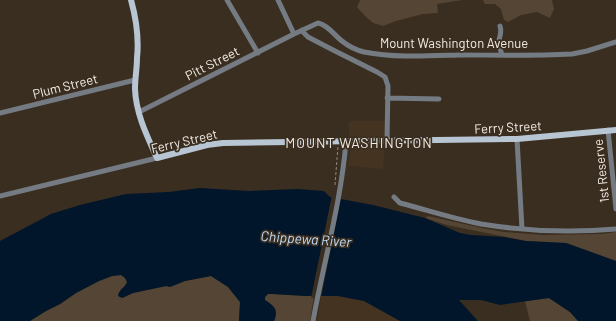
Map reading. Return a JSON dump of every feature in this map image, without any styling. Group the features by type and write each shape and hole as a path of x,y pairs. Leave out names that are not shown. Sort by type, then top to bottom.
{"main road":[{"path":"131,0 138,41 135,80 136,100 143,126 157,158"},
{"name":"Ferry Street","path":"157,158 215,144 231,143 517,139 616,130"}],"street":[{"path":"227,0 258,53"},
{"path":"278,0 294,34"},
{"name":"Mount Washington Avenue","path":"294,34 316,23 321,23 328,27 341,40 362,52 415,56 579,53 616,42"},
{"path":"500,26 499,46 502,55"},
{"path":"302,30 308,37 378,72 385,77 387,81 387,141"},
{"name":"Pitt Street","path":"139,112 294,34"},
{"name":"Plum Street","path":"0,113 135,80"},
{"path":"387,98 439,99"},
{"name":"1st Reserve","path":"608,130 616,210"},
{"path":"517,139 522,228"},
{"path":"313,321 338,188 344,168 346,142"},
{"name":"Ferry Street","path":"0,196 157,158"},
{"path":"394,197 400,203 480,224 560,231 616,229"}],"path":[{"path":"338,142 338,188"}],"shaded area":[{"path":"360,0 462,0 437,4 438,13 423,14 383,26 373,23 357,7"},
{"path":"483,0 552,0 554,9 550,18 537,12 521,15 508,22 504,20 501,9 495,4 485,4"},
{"path":"349,121 386,121 385,137 349,138"},
{"path":"356,144 385,144 383,169 348,166 352,147"},
{"path":"428,216 504,232 544,235 602,234 616,232 616,261 566,243 526,241 447,225 425,218"},
{"path":"121,275 125,277 127,282 126,286 121,289 122,298 133,293 166,286 170,287 185,281 211,276 228,287 240,302 239,321 30,321 99,281 112,276"},
{"path":"268,294 314,296 310,321 274,321 276,316 265,300 265,297"},
{"path":"321,296 338,296 364,301 400,321 317,321"},
{"path":"549,298 570,312 578,321 530,321 525,301"}],"water":[{"name":"Chippewa River","path":"200,188 249,191 298,189 324,191 330,197 373,205 425,218 460,233 504,237 526,241 566,243 616,261 616,321 578,321 570,312 549,298 500,305 481,300 459,300 478,321 400,321 364,301 338,296 268,294 265,297 265,300 275,308 276,314 274,321 239,321 240,302 228,287 211,276 185,281 170,287 166,286 133,293 122,298 118,296 127,282 121,275 112,276 99,281 30,321 0,321 0,241 51,214 80,205 126,194 169,192"}],"pier":[{"path":"332,195 341,197 321,298 311,298"}],"district":[{"name":"MOUNT WASHINGTON","path":"359,143"}]}
